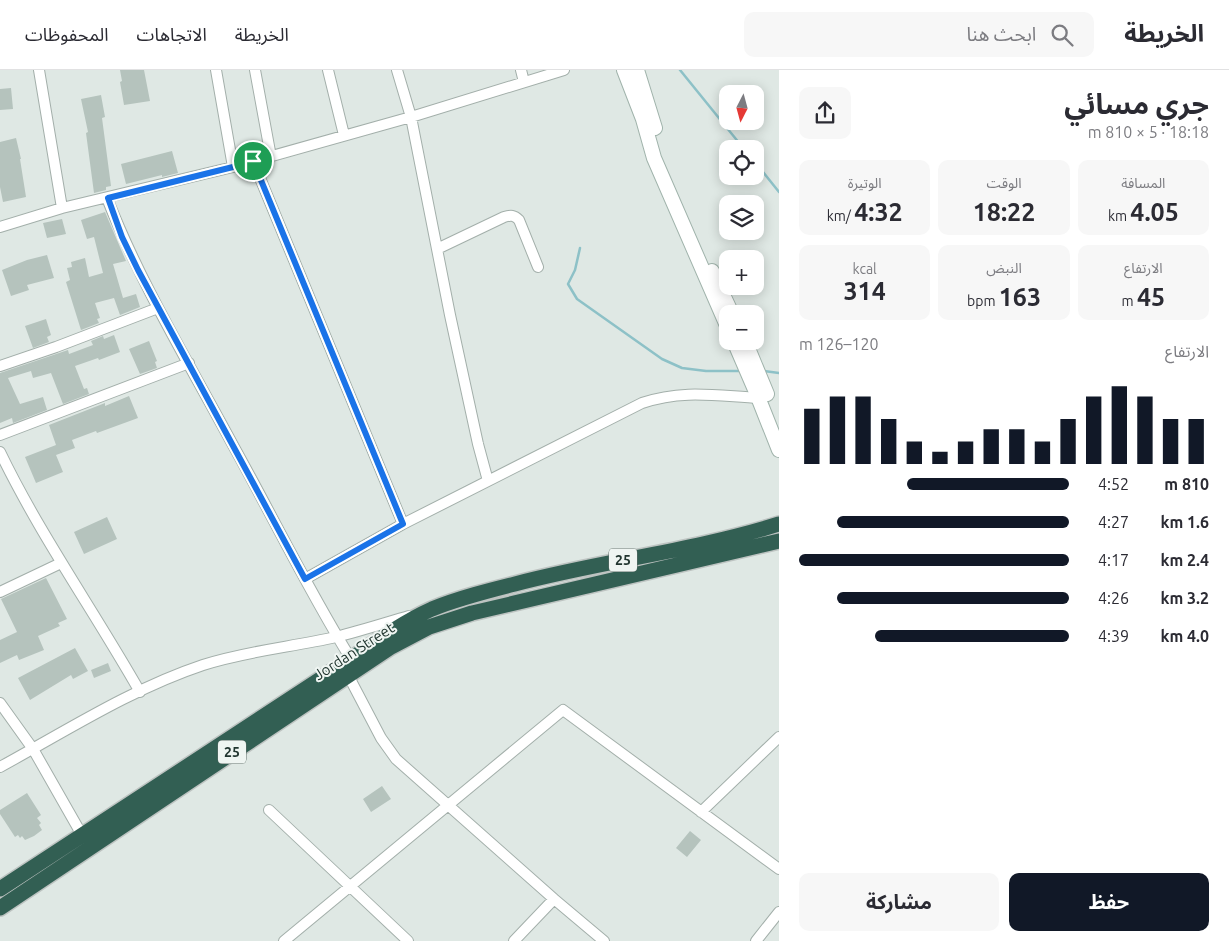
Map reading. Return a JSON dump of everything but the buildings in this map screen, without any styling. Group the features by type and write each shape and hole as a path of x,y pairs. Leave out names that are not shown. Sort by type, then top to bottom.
{"highway":[{"name":"Jordan Street","path":"0,888 351,659 389,632 433,609 468,596 549,575 706,543 779,524"},
{"name":"Jordan Street","path":"0,908 391,647 440,622 779,541"},
{"path":"468,596 472,613"}],"main road":[{"path":"624,70 643,119 654,158 719,307"},
{"path":"637,70 661,150 728,305"},
{"path":"741,350 748,360"},
{"path":"746,350 748,360 762,394 779,450"},
{"path":"762,394 779,424"}],"street":[{"path":"39,70 62,208"},
{"path":"216,70 233,167"},
{"path":"255,70 271,157"},
{"path":"328,70 344,135"},
{"path":"397,70 411,117 478,444 488,482"},
{"path":"521,70 524,82"},
{"path":"0,227 62,208 271,157 411,117 564,70"},
{"path":"253,161 403,524"},
{"path":"108,198 122,237 158,308 305,579 351,659"},
{"path":"437,249 510,215 515,216 519,220 538,267"},
{"path":"0,366 158,308"},
{"path":"0,435 189,363"},
{"path":"305,579 403,524 642,403 662,396 762,394"},
{"path":"0,452 19,491 140,692"},
{"path":"0,592 61,562"},
{"path":"0,767 78,723 166,679 204,665 250,653 337,637 433,609"},
{"path":"348,675 381,738 396,759 604,941"},
{"path":"0,704 33,749 82,835"},
{"path":"284,941 348,886 563,710 779,869"},
{"path":"701,812 779,737"},
{"path":"269,810 408,941"},
{"path":"514,941 554,899"},
{"path":"756,941 779,912"}],"waterway":[{"path":"680,70 737,140"},
{"path":"764,173 779,192"},
{"path":"580,248 575,270 568,284 577,299 662,359 682,368 706,371 741,371"},
{"path":"764,371 779,373"}],"route":[{"path":"253,161 403,524 305,579 138,270 122,237 108,198 253,161"}]}
